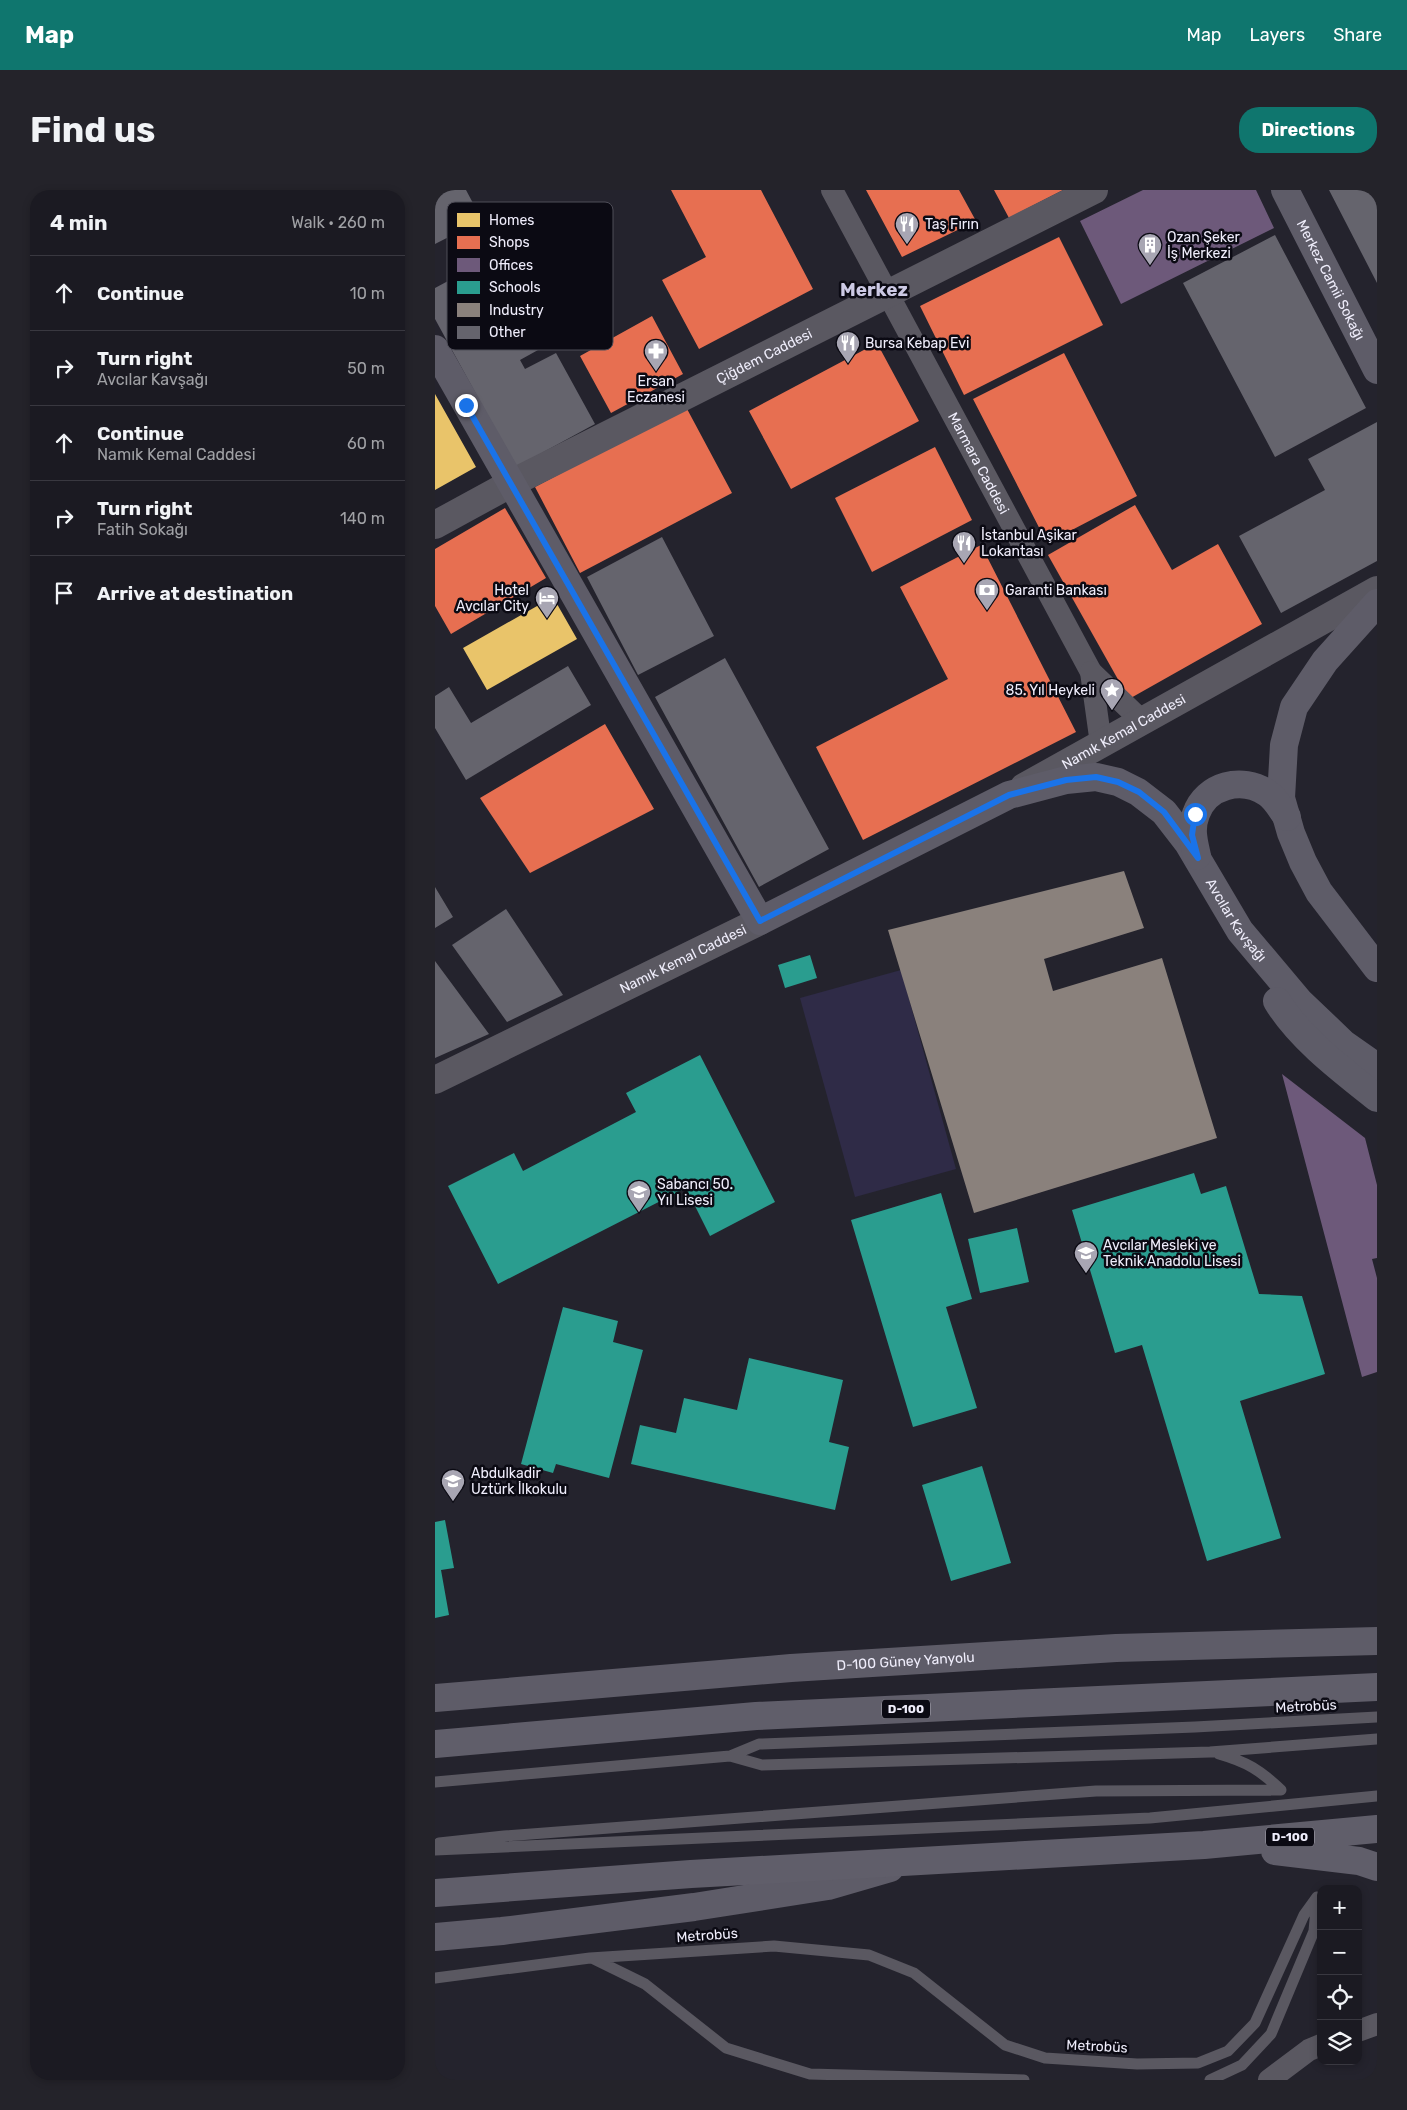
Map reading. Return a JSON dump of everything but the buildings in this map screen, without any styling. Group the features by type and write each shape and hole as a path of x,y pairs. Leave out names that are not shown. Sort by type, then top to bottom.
{"highway":[{"name":"D-100","path":"435,1744 766,1716 1377,1687"},
{"name":"D-100","path":"435,1893 691,1874 1204,1845 1377,1829"},
{"path":"1204,1845 1322,1855 1359,1860 1377,1867"}],"main road":[{"name":"Çiğdem Caddesi","path":"435,525 510,484 1094,190"},
{"name":"Merkez Camii Sokağı","path":"1285,190 1377,370"},
{"path":"435,349 760,921"},
{"name":"Namık Kemal Caddesi","path":"435,1080 760,921 1009,795 1377,590"},
{"path":"1377,603 1325,661 1294,707 1284,745 1281,798 1303,862 1319,892 1377,968"},
{"name":"Avcılar Kavşağı","path":"1009,795 1066,780 1096,777 1118,782 1139,792 1164,812 1198,858 1240,931 1299,1001 1344,1044 1377,1067"},
{"path":"1198,858 1192,835 1195,814 1204,800 1218,788 1233,784 1256,787 1269,794 1289,825"},
{"path":"1240,931 1280,1006 1309,1039 1343,1072 1377,1098"},
{"name":"D-100 Güney Yanyolu","path":"435,1698 791,1668 1116,1648 1377,1641"},
{"path":"435,1937 675,1909 828,1886 913,1862"}],"street":[{"name":"Marmara Caddesi","path":"832,190 1091,672 1101,744"},
{"path":"1091,672 1143,722"},
{"path":"1362,2030 1377,2024"},
{"path":"1269,2080 1309,2050 1317,2047"}],"lane":[{"name":"Metrobüs","path":"435,1782 729,1756 759,1744 1195,1727 1377,1717"},
{"name":"Metrobüs","path":"729,1756 762,1765 1210,1752 1377,1739"},
{"name":"Metrobüs","path":"435,1844 504,1836 1095,1791 1281,1790 1265,1774 1244,1761 1210,1752"},
{"path":"435,1850 1150,1818 1377,1796"},
{"name":"Metrobüs","path":"435,1978 590,1958 774,1946 869,1954 914,1973 1005,2045 1045,2058 1137,2064 1198,2063 1228,2051 1255,2023 1305,1915 1317,1897 1314,1932 1271,2034 1242,2065 1210,2080"},
{"path":"590,1958 645,1984 726,2048 810,2074 1025,2080"}],"shaded area":[{"path":"901,970 956,1169 855,1197 800,998"}],"place":[{"name":"Taş Fırın","path":"907,245"},
{"name":"Ozan Şeker İş Merkezi","path":"1150,266"},
{"name":"Bursa Kebap Evi","path":"848,364"},
{"name":"Ersan Eczanesi","path":"656,372"},
{"name":"İstanbul Aşikar Lokantası","path":"964,564"},
{"name":"Garanti Bankası","path":"987,611"},
{"name":"Hotel Avcılar City","path":"547,619"},
{"name":"85. Yıl Heykeli","path":"1112,711"},
{"name":"Sabancı 50. Yıl Lisesi","path":"639,1213"},
{"name":"Avcılar Mesleki ve Teknik Anadolu Lisesi","path":"1086,1274"},
{"name":"Abdulkadir Uztürk İlkokulu","path":"453,1502"}],"district":[{"name":"Merkez","path":"874,289"}],"route":[{"path":"466,405 760,921 1009,795 1066,780 1096,777 1118,782 1139,792 1164,812 1189,843 1198,858 1192,835 1195,814"}]}
